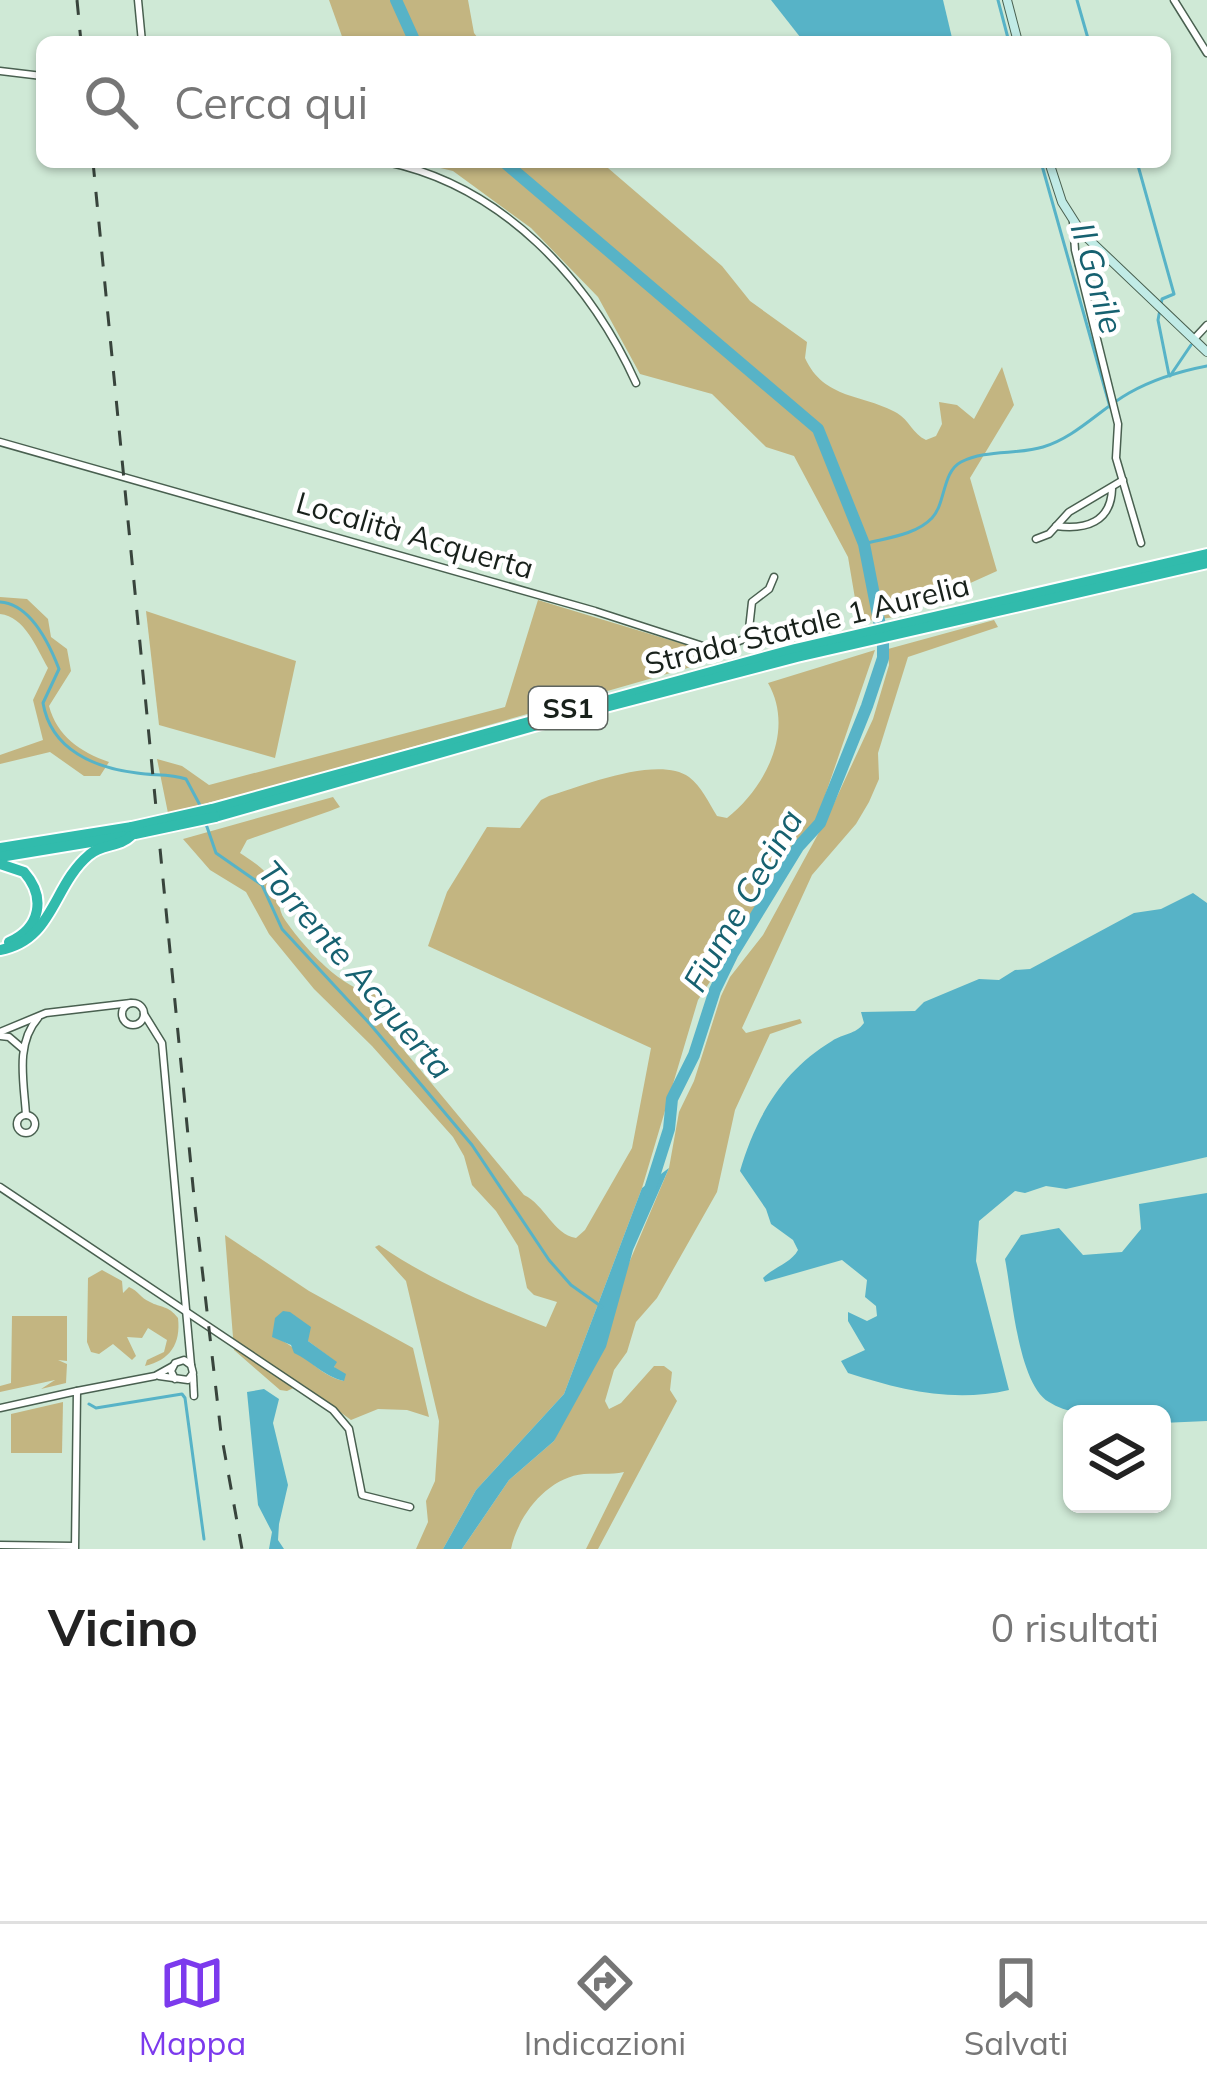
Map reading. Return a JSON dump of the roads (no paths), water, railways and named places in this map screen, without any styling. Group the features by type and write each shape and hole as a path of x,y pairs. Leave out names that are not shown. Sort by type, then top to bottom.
{"highway":[{"name":"Strada Statale 1 Aurelia","path":"0,856 213,813 796,653 1207,559"},
{"path":"0,947 20,945 36,934 90,854 122,844 133,832"},
{"name":"SS1","path":"0,856 24,872 39,902 27,932 0,947"}],"main road":[{"path":"1007,0 1016,36"},
{"path":"1051,168 1073,222 1207,352"}],"street":[{"path":"138,0 141,36"},
{"path":"1174,0 1207,53"},
{"path":"0,71 36,75"},
{"path":"417,168 454,184 540,243 575,282 636,383"},
{"path":"1073,222 1078,265 1116,415 1116,451 1141,543"},
{"path":"1078,265 1099,251"},
{"path":"1193,339 1207,326"},
{"name":"Località Acquerta","path":"0,442 710,648 744,640 752,602 769,590 775,577"},
{"path":"1036,539 1069,512 1123,480"},
{"path":"1056,526 1078,526 1104,517 1110,511 1112,489"},
{"path":"124,1019 123,1010 131,1003"},
{"path":"0,1034 40,1015 131,1003 141,1006 162,1043 194,1396 179,1380 176,1363"},
{"path":"94,1007 156,1034"},
{"path":"133,1025 144,1014"},
{"path":"26,1115 23,1049 28,1030 40,1015"},
{"path":"0,1034 23,1049"},
{"path":"0,1187 341,1418 352,1436 362,1495 410,1507"},
{"path":"155,1376 176,1363 187,1343"},
{"path":"176,1363 192,1369"},
{"path":"0,1408 155,1376 179,1380 192,1369"},
{"path":"0,1545 75,1547 77,1391"}],"water":[{"path":"771,0 943,0 952,36 799,36"},
{"path":"1193,893 1207,903 1207,1157 1066,1189 1046,1186 1015,1191 979,1221 976,1261 1009,1390 927,1393 848,1373 841,1361 865,1350 848,1321 848,1312 867,1321 877,1316 876,1306 865,1297 867,1280 842,1260 765,1282 763,1278 798,1250 793,1240 771,1224 740,1171 773,1097 814,1053 861,1027 861,1012 915,1011 924,1002 979,979 999,980 1015,970 1030,969 1134,913 1161,909"},
{"path":"669,1168 633,1250 606,1347 554,1441 509,1480 462,1549 443,1549 476,1490 564,1394 642,1188"},
{"path":"1207,1193 1207,1421 1171,1423 1171,1405 1061,1408 1038,1392 1023,1358 1005,1259 1021,1235 1059,1228 1083,1255 1122,1252 1141,1229 1139,1204"},
{"path":"283,1311 311,1327 308,1341 337,1362 334,1367 346,1374 344,1381 272,1337 275,1318"},
{"path":"264,1389 279,1399 273,1423 288,1485 278,1540 284,1549 269,1549 272,1532 258,1505 247,1392"}],"waterway":[{"name":"Fiume Cecina","path":"396,0 412,36"},
{"name":"Il Gorile","path":"998,0 1007,36"},
{"path":"1077,0 1087,36"},
{"name":"Fiume Cecina","path":"511,168 818,429 864,544 883,641 883,658 867,706 820,823 798,847 715,990 694,1055 672,1099 669,1129 649,1192"},
{"name":"Il Gorile","path":"1043,168 1110,407"},
{"path":"1139,168 1174,294 1162,299 1158,320 1169,375"},
{"path":"1170,376 1191,345"},
{"path":"864,544 925,524 936,512 950,473 961,462 1055,443 1138,388 1207,366"},
{"name":"Torrente Acquerta","path":"0,602 29,617 55,659 59,669 43,703 55,733 65,744 106,767 186,779 202,809"},
{"name":"Torrente Acquerta","path":"206,824 216,853 262,885 282,929 472,1145 549,1260 571,1285 602,1307"},
{"path":"89,1404 96,1408 182,1394 204,1539"}],"railway":[{"path":"77,0 80,36"},
{"path":"94,168 195,1207 221,1433 242,1549"}]}
